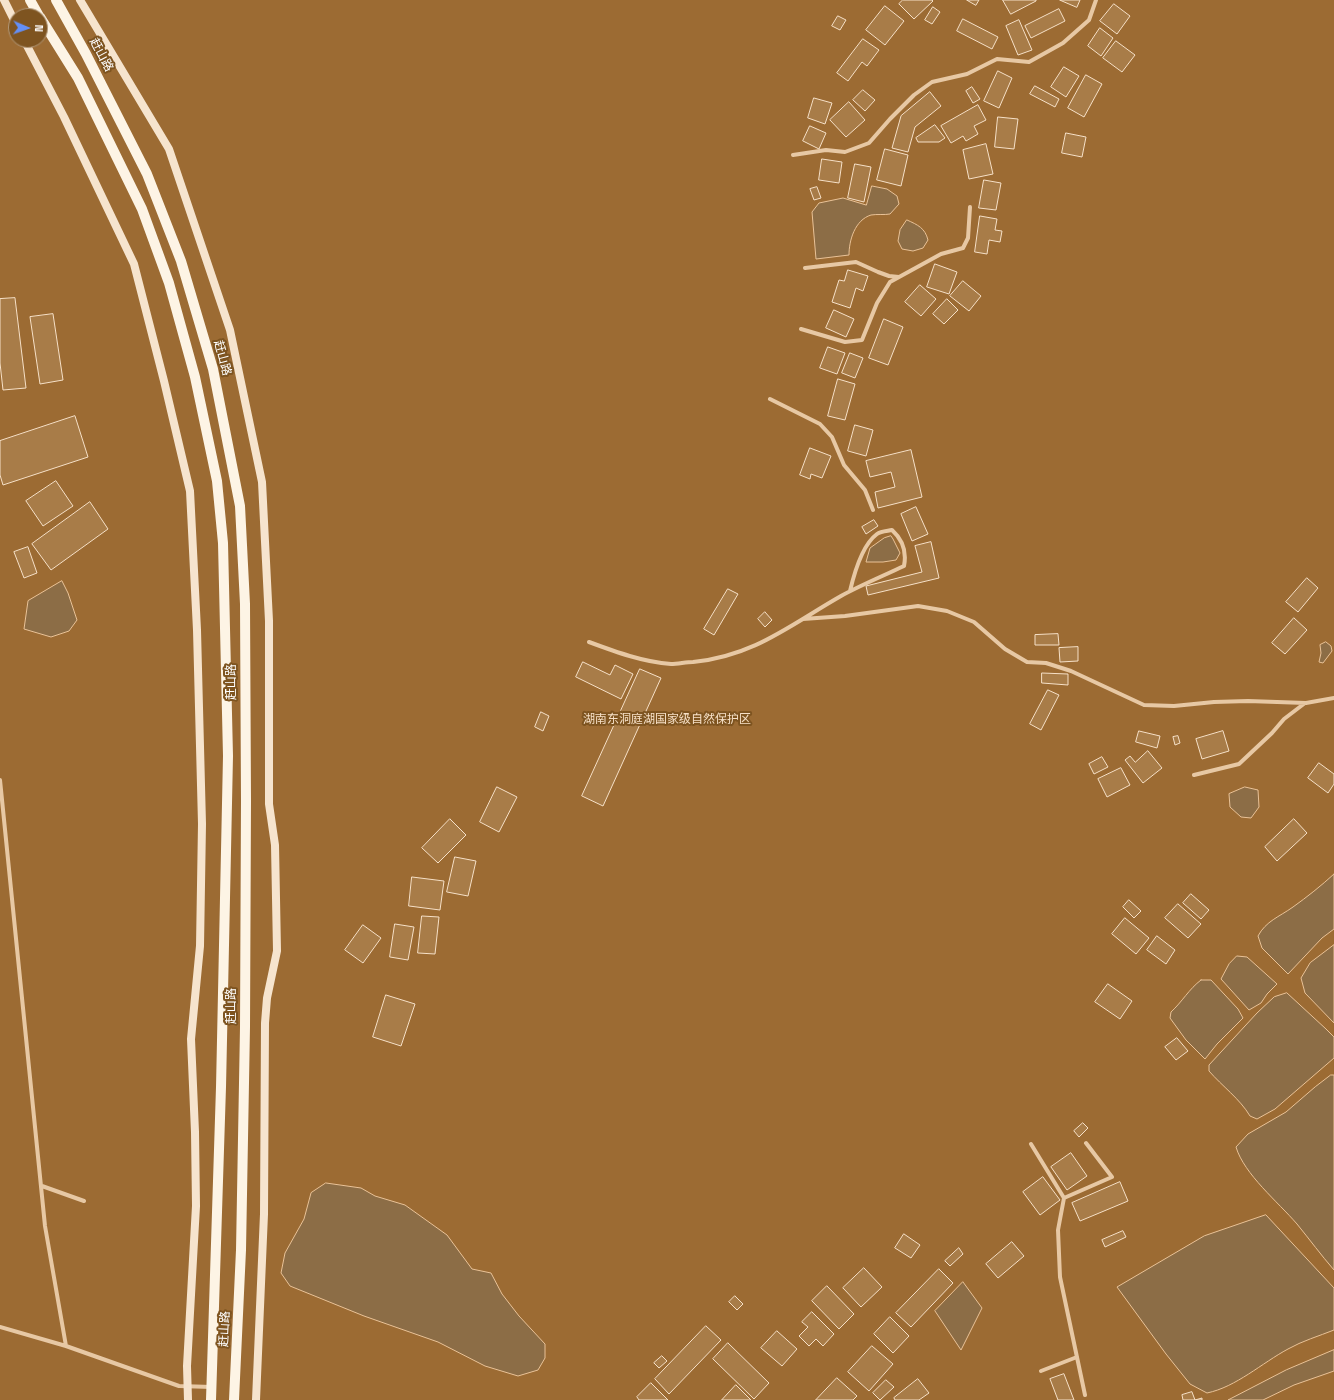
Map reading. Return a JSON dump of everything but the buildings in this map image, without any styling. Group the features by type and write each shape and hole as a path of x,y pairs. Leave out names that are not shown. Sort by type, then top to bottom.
{"main road":[{"name":"赶山路","path":"56,0 86,54 147,174 181,261 213,369 240,506 245,604 245,1027 241,1250 234,1400"},
{"path":"80,0 169,149 230,330 262,482 269,621 269,804 275,845 277,951 267,998 265,1023 264,1214 256,1400"},
{"name":"赶山路","path":"48,29 78,78 145,216 169,283 195,377 217,481 222,543 228,756 222,1079 211,1400"},
{"path":"28,48 64,117 134,264 190,491 198,630 202,824 200,946 191,1039 195,1132 196,1206 187,1366 188,1400"}],"street":[{"path":"793,156 826,150 845,152 869,143 914,95 932,82 968,74 997,59 1029,62 1063,42 1088,20 1096,0"},
{"path":"801,329 845,342 862,340 877,303 890,282 941,254 963,248 968,238 970,207"},
{"path":"805,268 856,262 889,276 900,277"},
{"path":"770,399 820,424 832,437 844,465 864,490 873,510"},
{"path":"589,642 625,655 672,664 708,660 741,652 776,636 850,591 904,566 906,556 900,537 892,530 878,533 869,542 860,559 850,591"},
{"path":"803,619 845,616 918,606 947,611 974,622 1005,649 1026,662 1046,663 1071,671 1144,704 1174,706 1214,702 1248,701 1306,703 1334,698"},
{"path":"1194,774 1239,764 1272,733 1284,719 1306,703"},
{"path":"0,780 45,1226 66,1346"},
{"path":"1032,1144 1064,1198 1058,1230 1060,1277 1085,1395"},
{"path":"1064,1198 1112,1177 1086,1144"},
{"path":"42,1186 84,1201"},
{"path":"0,1327 66,1346 179,1386 212,1387"},
{"path":"1041,1371 1077,1357"}],"green space":[{"name":"湖南东洞庭湖国家级自然保护区","path":"0,0 1334,0 1334,1400 0,1400"}],"shaded area":[{"path":"872,186 887,189 897,196 899,204 890,214 871,215 861,221 854,231 850,243 849,255 816,259 812,212 819,203 843,198 866,205"},
{"path":"907,220 918,225 927,236 928,240 923,248 913,251 902,249 898,241 900,230"},
{"path":"891,536 900,553 896,560 866,562 870,548 884,538"},
{"path":"62,581 68,593 77,620 69,631 51,637 24,629 28,601"},
{"path":"1326,642 1331,646 1332,651 1323,663 1319,662 1321,653 1320,645"},
{"path":"1245,787 1258,790 1259,807 1251,818 1241,817 1230,807 1229,794"},
{"path":"1334,874 1334,929 1322,938 1288,974 1262,948 1258,936 1269,923 1293,907"},
{"path":"1334,945 1334,1023 1305,993 1301,978 1310,963"},
{"path":"1237,956 1247,957 1277,984 1267,994 1261,1003 1249,1010 1221,979 1229,964"},
{"path":"1201,980 1211,980 1238,1009 1243,1018 1217,1044 1205,1059 1186,1040 1170,1018 1171,1012"},
{"path":"1287,993 1334,1037 1334,1058 1275,1109 1257,1119 1250,1116 1236,1098 1209,1071 1209,1065 1257,1013 1274,997"},
{"path":"1331,1075 1334,1075 1334,1270 1297,1224 1262,1187 1246,1167 1236,1147 1248,1134 1286,1112"},
{"path":"326,1183 361,1188 375,1196 405,1205 447,1235 472,1269 491,1273 502,1294 519,1316 545,1344 545,1358 538,1370 518,1376 485,1366 438,1342 364,1316 290,1286 281,1273 285,1253 304,1219 311,1193"},
{"path":"1266,1215 1334,1288 1334,1330 1293,1346 1239,1380 1228,1386 1207,1393 1190,1384 1117,1287 1204,1236"},
{"path":"963,1282 982,1308 961,1350 935,1311"},
{"path":"1334,1350 1334,1371 1294,1385 1263,1400 1228,1400 1286,1370"}]}
